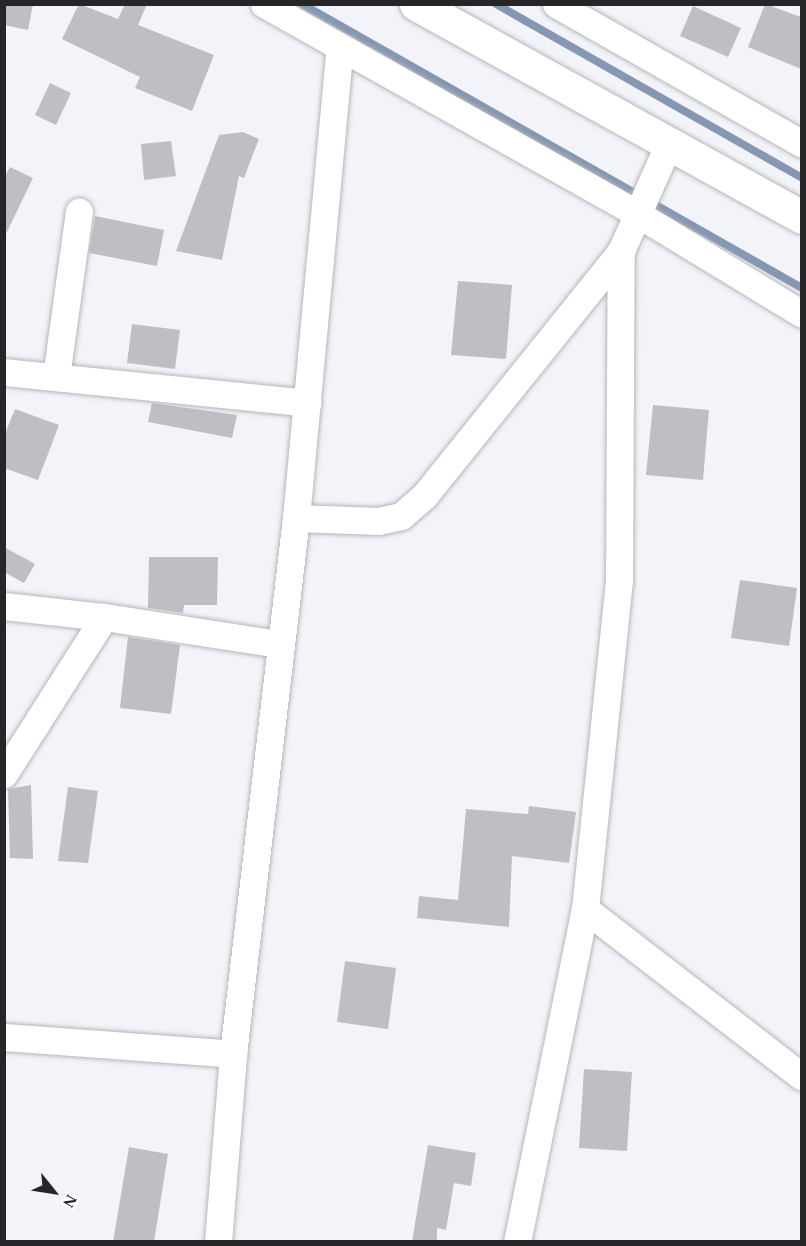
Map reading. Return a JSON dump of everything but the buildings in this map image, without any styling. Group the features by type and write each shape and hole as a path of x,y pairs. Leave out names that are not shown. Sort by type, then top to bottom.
{"highway":[{"path":"416,4 801,218"}],"street":[{"path":"264,4 340,47 642,203 801,314"},
{"path":"556,4 801,144"},
{"path":"218,1242 233,1054 278,644 296,518 340,47"},
{"path":"296,518 378,521 401,516 425,495 621,251 669,143"},
{"path":"56,377 79,212"},
{"path":"517,1242 585,909 619,580 621,251"},
{"path":"4,372 307,403"},
{"path":"4,606 104,617 278,644"},
{"path":"4,774 104,617"},
{"path":"585,909 801,1077"},
{"path":"4,1037 233,1054"}],"waterway":[{"path":"302,4 802,288"},
{"path":"496,4 802,178"}]}
